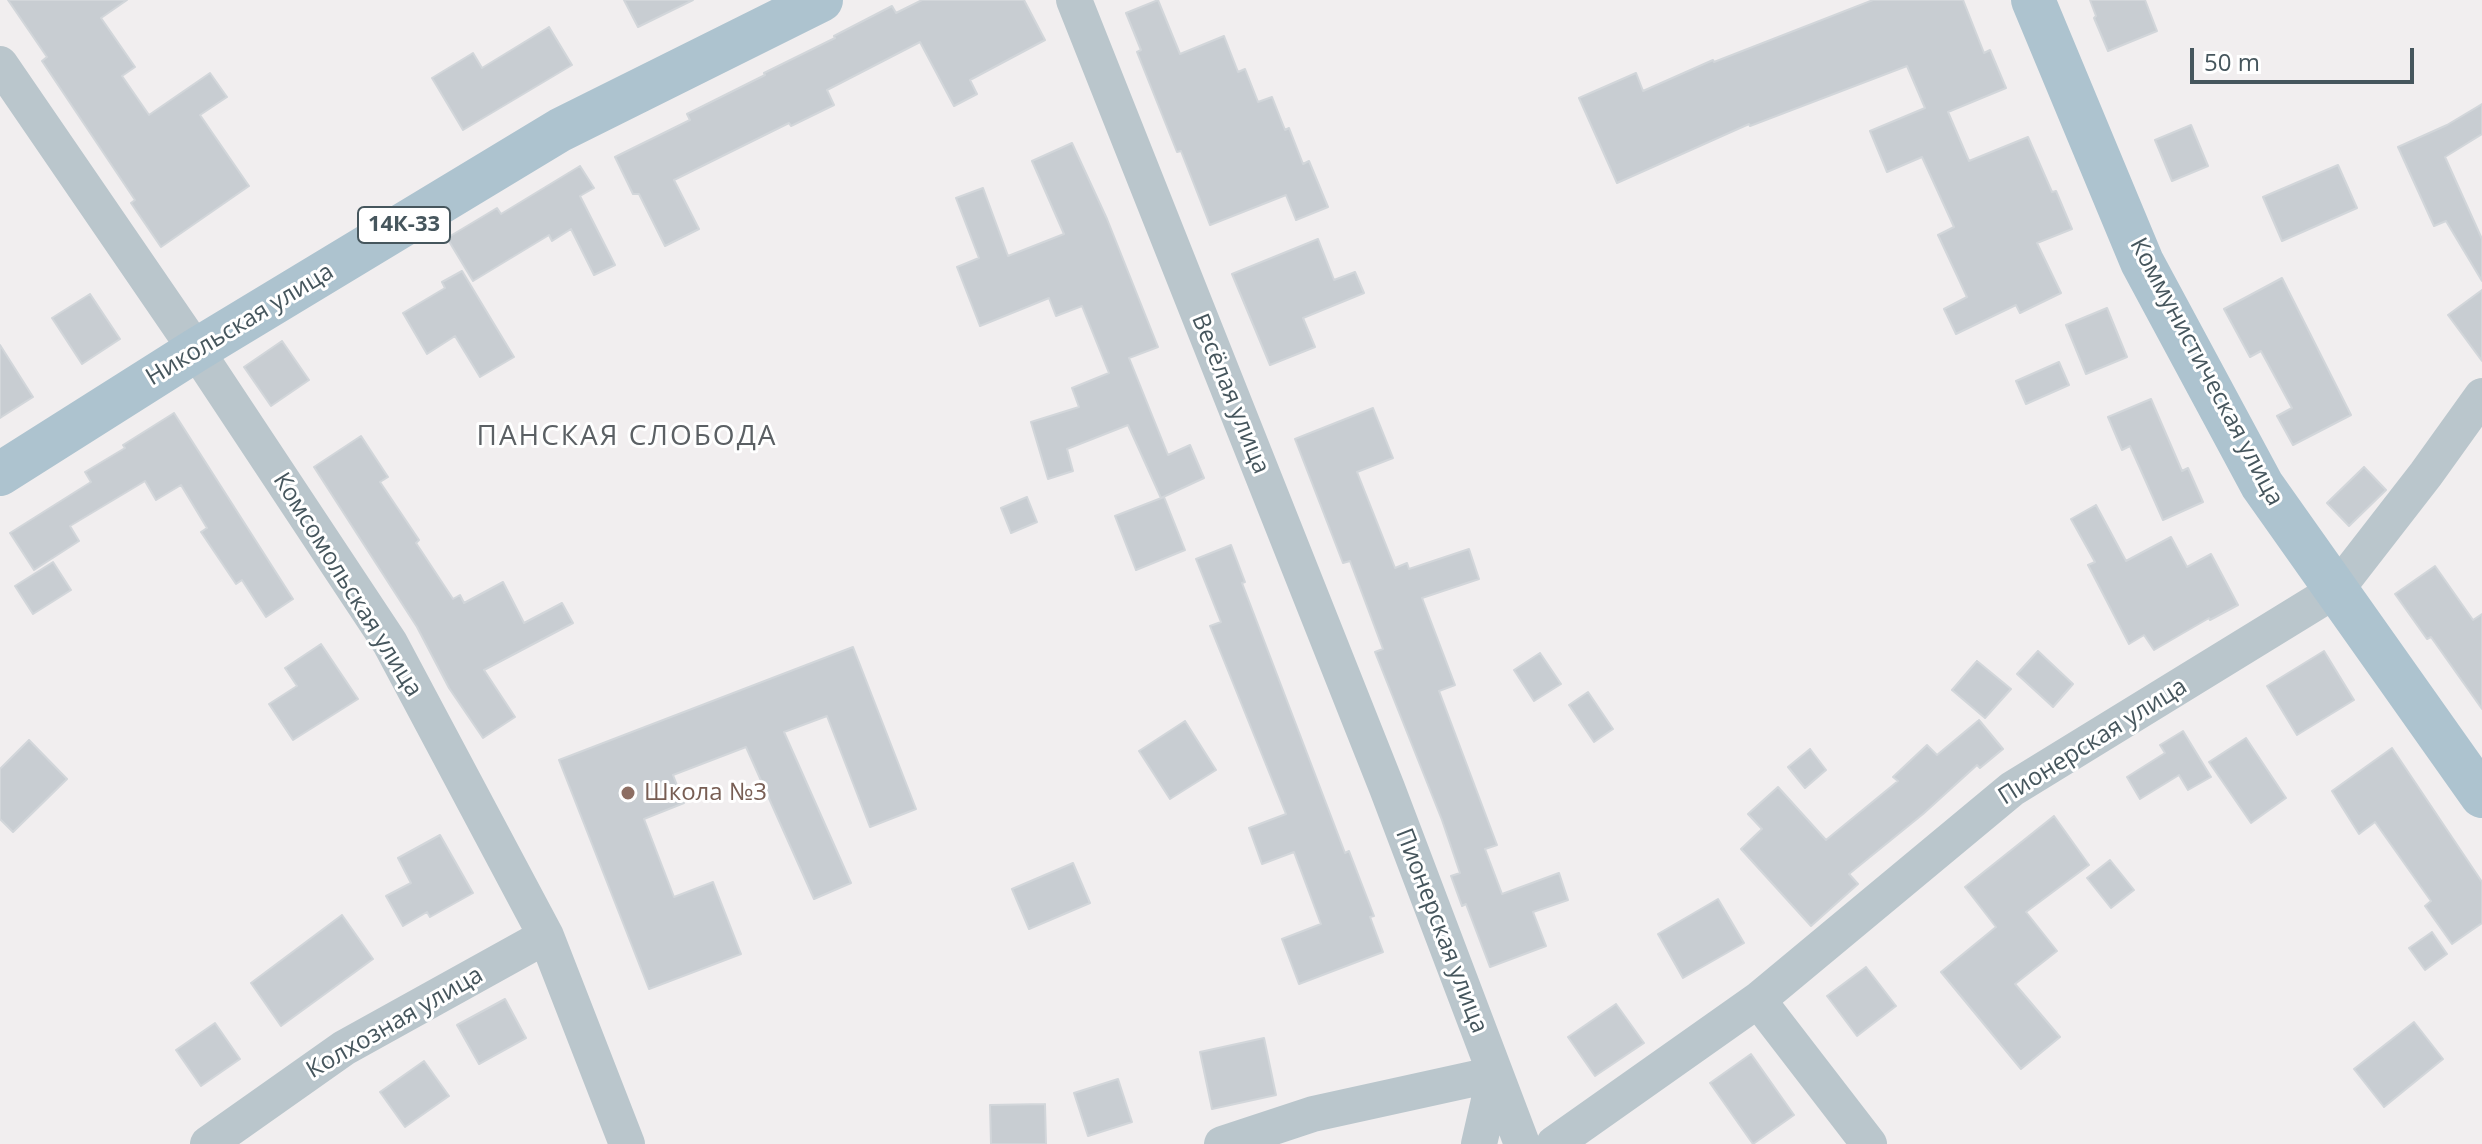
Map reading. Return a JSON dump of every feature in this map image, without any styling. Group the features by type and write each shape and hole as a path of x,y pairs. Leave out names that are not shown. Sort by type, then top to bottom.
{"main road":[{"name":"Никольская улица","path":"0,474 196,350 560,130 821,0"},
{"name":"Коммунистическая улица","path":"2033,0 2142,262 2262,485 2482,796"}],"street":[{"name":"Весёлая улица","path":"1074,0 1387,788"},
{"name":"Комсомольская улица","path":"0,64 196,350 390,643 546,936 627,1144"},
{"name":"Пионерская улица","path":"1554,1144 1758,1000 2012,789 2336,590 2482,396"},
{"name":"Пионерская улица","path":"1387,788 1522,1144"},
{"name":"Колхозная улица","path":"208,1144 344,1048 546,936"},
{"path":"1758,1000 1869,1144"},
{"path":"1222,1144 1313,1114 1495,1074 1479,1144"}],"building":[{"path":"8,0 127,0 101,18 135,67 122,76 149,115 210,73 227,97 200,115 249,186 161,247 131,203 135,200 42,61 47,57"},
{"path":"624,0 693,0 638,27"},
{"path":"922,0 1024,0 1045,40 970,80 977,94 954,106 920,42 827,90 834,105 791,126 789,123 674,180 699,229 665,246 639,194 633,194 615,157 690,120 687,114 892,6 896,13"},
{"path":"1158,0 1180,54 1224,36 1238,72 1245,69 1258,102 1272,97 1285,130 1289,128 1303,164 1309,161 1328,207 1296,220 1286,195 1210,225 1137,52 1141,50 1126,13"},
{"path":"1873,0 1963,0 1984,53 1990,50 2006,88 1948,112 1969,161 2028,137 2072,229 2037,243 2061,293 2020,313 2016,305 1956,334 1944,309 1967,297 1938,235 1954,227 1922,157 1887,172 1870,131 1925,108 1907,66 1749,124 1617,183 1579,98 1636,73 1643,91 1713,60"},
{"path":"2090,0 2145,0 2157,31 2108,51"},
{"path":"549,27 572,65 463,130 432,78 473,53 482,68"},
{"path":"2482,104 2482,134 2445,157 2482,239 2482,281 2446,221 2434,226 2398,147 2447,125"},
{"path":"2191,125 2208,166 2172,181 2155,140"},
{"path":"1072,143 1107,219 1158,347 1129,358 1168,455 1190,445 1204,478 1161,498 1128,425 1067,449 1073,471 1048,479 1031,422 1079,407 1072,388 1109,373 1082,306 1056,316 1049,298 980,326 957,267 979,258 956,198 983,188 1008,256 1064,234 1032,161"},
{"path":"2338,165 2357,208 2282,241 2263,197"},
{"path":"580,166 594,188 580,196 615,265 594,275 571,229 552,241 549,235 473,281 447,238 497,208 501,214"},
{"path":"1318,239 1334,280 1355,272 1364,293 1303,318 1315,347 1270,365 1232,274"},
{"path":"462,271 514,357 480,377 455,336 427,354 403,313 445,288 442,282"},
{"path":"2282,278 2351,415 2293,445 2277,416 2292,408 2261,351 2250,357 2224,309"},
{"path":"2482,290 2482,361 2448,315"},
{"path":"90,294 120,339 82,364 52,318"},
{"path":"2107,308 2127,357 2086,374 2066,325"},
{"path":"282,341 309,380 271,406 244,367"},
{"path":"0,345 33,397 0,418"},
{"path":"2059,362 2069,385 2026,404 2016,381"},
{"path":"2151,399 2182,471 2188,468 2203,502 2163,520 2130,446 2122,450 2108,417"},
{"path":"1373,408 1393,458 1357,472 1395,568 1407,563 1409,569 1469,549 1479,579 1422,598 1455,685 1439,691 1497,845 1485,849 1502,894 1559,873 1568,900 1533,912 1546,946 1490,967 1466,904 1462,906 1451,876 1460,873 1375,652 1383,649 1350,561 1343,563 1295,439"},
{"path":"174,413 293,599 266,617 242,580 236,584 201,532 207,528 181,485 156,500 145,481 70,526 79,541 34,570 10,533 91,482 85,472"},
{"path":"361,436 388,477 380,482 453,599 460,595 464,603 503,582 524,623 562,603 573,623 484,670 515,717 483,738 449,688 417,627 314,467"},
{"path":"2364,467 2386,490 2349,526 2327,503"},
{"path":"1027,497 1037,522 1011,533 1001,508"},
{"path":"1164,497 1185,550 1136,570 1115,516"},
{"path":"2096,505 2126,561 2171,537 2187,567 2211,554 2238,605 2154,650 2144,635 2129,644 2088,565 2095,562 2071,519"},
{"path":"1231,545 1245,582 1242,583 1345,853 1349,851 1374,916 1370,917 1383,952 1299,984 1282,939 1321,924 1294,852 1262,864 1249,828 1286,814 1210,626 1221,622 1196,559"},
{"path":"53,562 71,590 33,614 15,586"},
{"path":"2435,566 2473,620 2482,614 2482,709 2431,637 2427,639 2395,594"},
{"path":"321,644 358,699 293,740 269,704 297,686 285,668"},
{"path":"853,647 916,809 870,827 827,716 784,732 851,883 814,899 746,747 673,775 684,803 644,819 674,897 713,882 741,954 649,989 559,760"},
{"path":"2038,651 2073,684 2053,707 2017,674"},
{"path":"2324,651 2354,700 2297,735 2267,686"},
{"path":"1540,653 1561,684 1534,701 1514,670"},
{"path":"1977,661 2011,689 1985,718 1952,690"},
{"path":"1588,692 1613,729 1594,742 1569,705"},
{"path":"1979,720 2003,749 1980,768 1977,765 1849,874 1858,884 1811,926 1741,849 1762,829 1748,814 1778,787 1826,840 1898,781 1893,777 1927,745 1937,755"},
{"path":"1185,721 1216,770 1170,799 1139,751"},
{"path":"2183,731 2211,777 2188,790 2179,775 2140,799 2127,777 2165,753 2160,745"},
{"path":"2246,738 2286,798 2251,823 2209,762"},
{"path":"29,740 67,779 13,832 0,819 0,769"},
{"path":"2392,748 2482,882 2482,923 2452,944 2425,906 2431,901 2375,822 2359,834 2332,791"},
{"path":"1810,749 1826,770 1805,788 1788,767"},
{"path":"2054,816 2089,865 2026,912 2057,951 2015,984 2060,1037 2021,1069 1941,972 1996,927 1965,887"},
{"path":"440,835 473,893 430,917 427,912 403,926 386,896 411,883 398,858"},
{"path":"2110,860 2134,890 2111,908 2087,878"},
{"path":"1073,863 1090,903 1029,929 1012,889"},
{"path":"1718,899 1744,943 1683,978 1658,934"},
{"path":"342,915 373,959 281,1026 251,983"},
{"path":"2432,932 2447,954 2425,970 2409,948"},
{"path":"1866,967 1896,1006 1857,1036 1827,996"},
{"path":"505,999 526,1038 479,1064 457,1025"},
{"path":"1616,1004 1644,1043 1595,1076 1568,1037"},
{"path":"2414,1022 2443,1059 2384,1107 2354,1069"},
{"path":"215,1023 240,1059 201,1086 176,1050"},
{"path":"1264,1038 1276,1095 1212,1109 1200,1052"},
{"path":"1751,1054 1794,1115 1753,1144 1710,1083"},
{"path":"424,1061 449,1096 405,1127 380,1092"},
{"path":"1118,1079 1132,1122 1088,1136 1074,1093"},
{"path":"1045,1104 1046,1144 991,1144 990,1105"}],"place":[{"name":"Школа №3","path":"628,793"}],"district":[{"name":"ПАНСКАЯ СЛОБОДА","path":"627,437"}]}
